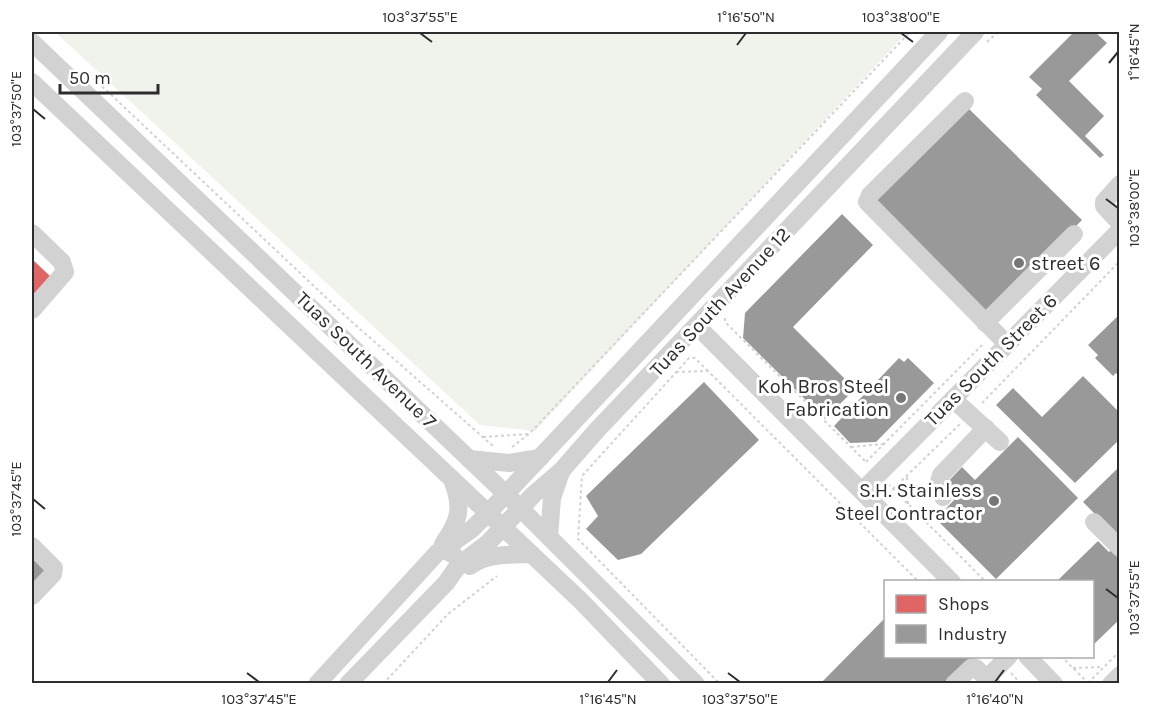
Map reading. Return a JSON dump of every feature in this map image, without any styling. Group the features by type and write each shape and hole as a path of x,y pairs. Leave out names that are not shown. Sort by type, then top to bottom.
{"street":[{"name":"Tuas South Avenue 12","path":"317,684 440,551 472,529 488,513 939,32"},
{"name":"Tuas South Avenue 12","path":"349,683 446,583 458,567 562,470 975,32"},
{"name":"Tuas South Avenue 7","path":"32,42 520,507 696,684"},
{"name":"Tuas South Avenue 7","path":"32,82 502,526 662,684"},
{"path":"965,101 870,195 867,202 1006,344"},
{"path":"1119,184 1104,202 1104,206 1119,223"},
{"name":"Tuas South Street 6","path":"862,491 1119,230"},
{"path":"32,233 62,262 65,273 32,310"},
{"path":"985,322 1074,234"},
{"path":"697,326 950,580"},
{"path":"953,399 1000,442"},
{"path":"944,497 939,482 941,475 986,428"},
{"path":"469,459 509,463 540,458"},
{"path":"549,537 552,498 562,470"},
{"path":"452,479 459,498 460,513 455,528 440,551 456,557 458,567"},
{"path":"1094,522 1119,548"},
{"path":"32,546 54,568 53,574 32,596"},
{"path":"446,583 480,558 531,554"},
{"path":"954,684 972,667 990,681 1008,658"},
{"path":"1028,658 1054,684"}],"path":[{"path":"509,449 529,434 910,32"},
{"path":"87,71 352,322 497,449"},
{"path":"893,489 971,415 1119,261"},
{"path":"725,319 725,322 984,580"},
{"path":"720,684 578,539 582,476 689,358 695,358 917,580"},
{"path":"676,372 708,371"},
{"path":"483,437 529,434"},
{"path":"851,447 884,444"},
{"path":"907,475 908,504"},
{"path":"383,684 448,614 497,576"},
{"path":"1111,675 1119,651"},
{"path":"1062,658 1088,683 1111,675"},
{"path":"1073,668 1111,675"}],"shaded area":[{"path":"55,32 907,32 535,431 480,425"}],"building: Shops":[{"path":"32,259 50,276 32,296"}],"building: Industry":[{"path":"1074,32 1095,32 1107,43 1069,81 1104,116 1085,136 1104,155 1100,158 1036,95 1042,89 1029,77"},
{"path":"967,107 1082,220 989,314 874,200"},
{"path":"842,214 873,245 793,327 855,389 825,419 743,338 745,313"},
{"path":"1120,314 1120,377 1116,373 1113,376 1095,358 1098,355 1088,345"},
{"path":"899,358 904,362 908,358 934,383 876,442 850,443 834,426"},
{"path":"1083,376 1120,413 1120,439 1075,483 996,405 1013,388 1042,417"},
{"path":"704,382 759,440 641,554 618,560 586,529 598,516 586,496"},
{"path":"1018,437 1078,498 996,579 936,519 954,500 942,488 962,467 975,480"},
{"path":"1117,469 1120,472 1120,539 1083,502"},
{"path":"1098,541 1109,552 1114,547 1120,553 1120,619 1094,644 1094,580 1058,580"},
{"path":"32,556 46,570 32,585"},
{"path":"884,619 884,658 973,658 948,684 820,684"}],"place":[{"name":"street 6","path":"1019,263"},
{"name":"Koh Bros Steel Fabrication","path":"901,398"},
{"name":"S.H. Stainless Steel Contractor","path":"994,501"}]}
